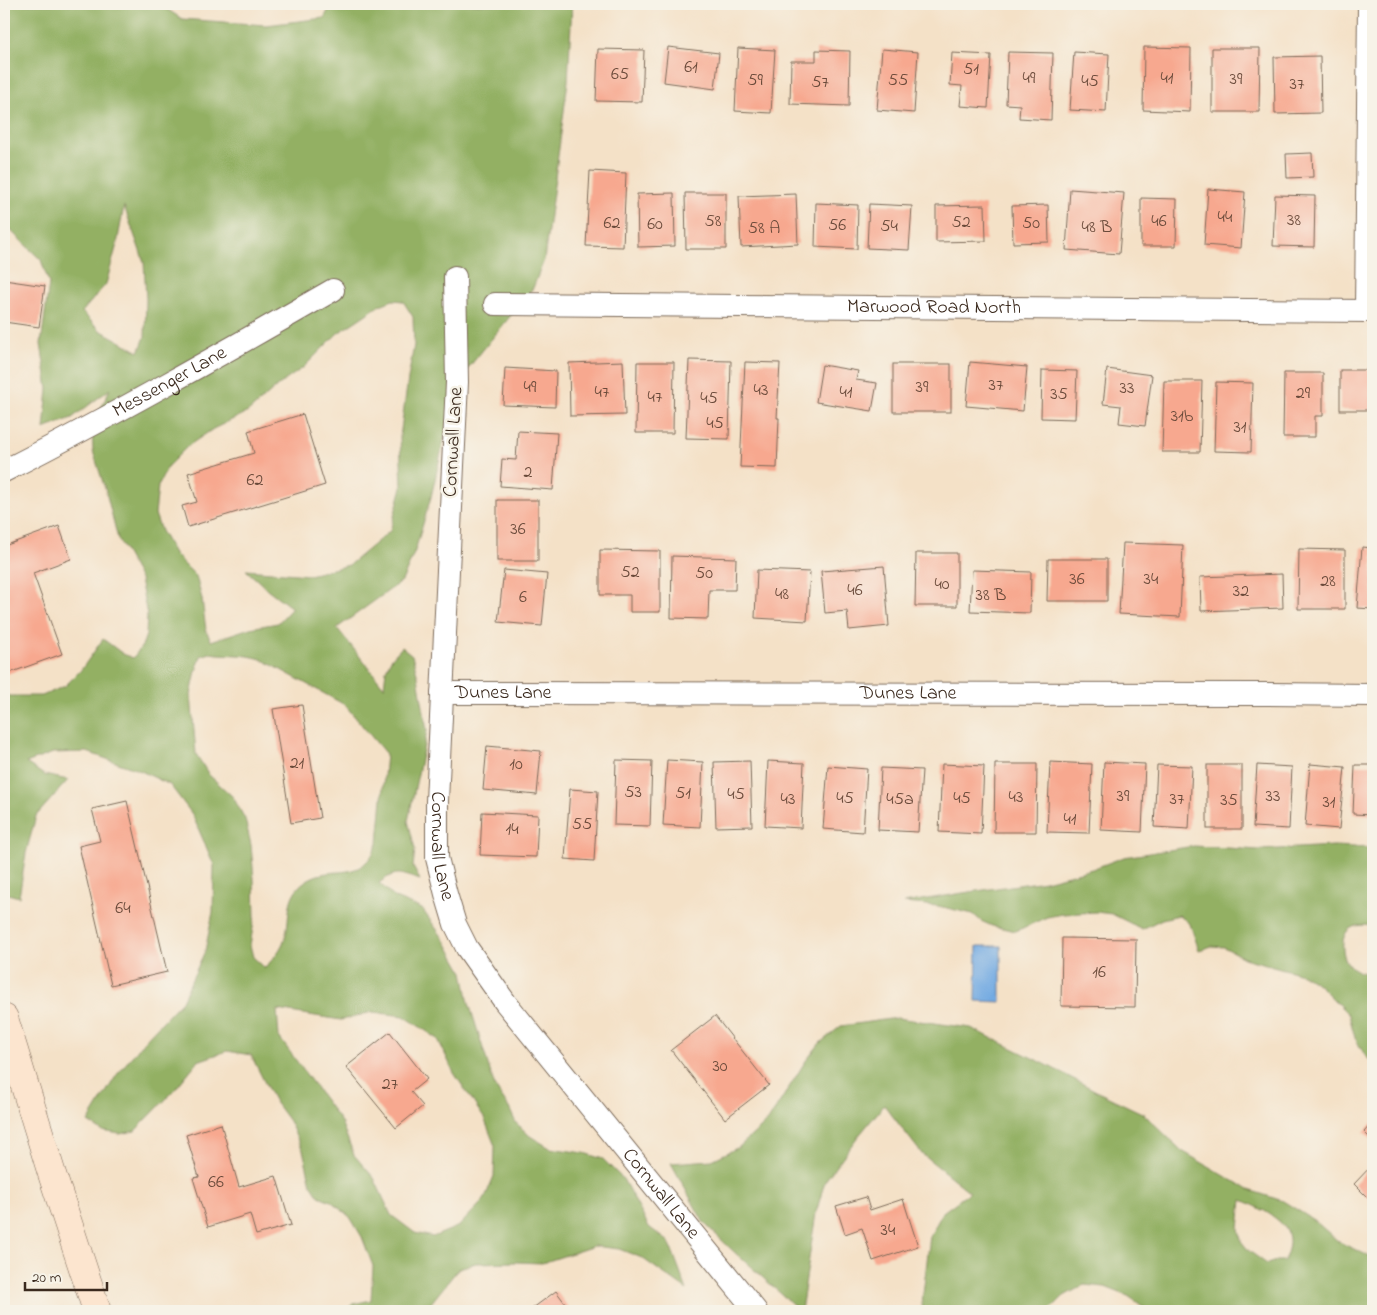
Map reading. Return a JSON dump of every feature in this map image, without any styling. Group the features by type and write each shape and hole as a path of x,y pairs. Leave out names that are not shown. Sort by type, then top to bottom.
{"street":[{"path":"1369,4 1370,311"},
{"name":"Cornwall Lane","path":"455,277 457,382 437,801 438,858 446,894 455,924 467,948 505,1002 756,1311"},
{"name":"Messenger Lane","path":"4,471 198,367 333,290"},
{"name":"Marwood Road North","path":"495,304 1370,311"},
{"name":"Dunes Lane","path":"442,693 1373,695"},
{"path":"4,1018 97,1311"}],"green space":[{"path":"4,4 159,4 182,19 266,25 324,18 332,4 572,4 568,81 544,260 533,288 457,382 431,497 415,551 402,581 337,628 384,687 386,670 391,659 402,647 412,655 418,677 427,731 408,821 415,849 413,867 420,880 394,874 379,883 395,898 422,909 446,942 463,972 469,1003 495,1087 509,1108 516,1123 530,1136 550,1148 584,1153 603,1159 623,1179 649,1227 669,1242 687,1290 642,1258 619,1249 594,1246 542,1263 476,1263 459,1268 431,1303 430,1311 344,1311 353,1304 371,1300 373,1266 362,1237 350,1217 331,1201 319,1196 311,1184 303,1150 289,1121 275,1102 251,1055 227,1051 198,1061 172,1093 135,1131 120,1134 102,1131 88,1122 116,1076 145,1040 182,1001 205,951 213,912 214,865 192,814 170,785 141,771 87,752 53,753 26,763 44,775 68,780 36,816 26,853 19,897 4,893 4,694 10,696 42,696 65,686 81,670 103,639 123,654 133,658 142,646 146,635 147,615 140,579 118,539 93,451 92,427 110,389 72,418 44,429 48,389 41,344 49,283 41,260 4,224","holes":["124,206 144,262 146,299 145,337 139,352 100,330 82,312 106,284 117,244","393,300 403,301 413,317 414,345 400,437 402,487 390,531 349,565 309,575 246,570 292,608 278,623 250,628 211,641 206,630 202,599 196,576 175,555 161,531 155,514 158,486 168,466 188,446 213,429 248,412 280,384 304,367 338,333 380,305","210,653 261,659 345,705 386,754 378,843 371,856 364,865 355,869 317,875 299,886 294,893 289,908 283,943 265,968 253,957 250,945 255,916 254,879 251,845 245,819 233,797 209,775 196,754 191,695 201,656","277,1010 341,1020 372,1012 404,1016 438,1039 454,1073 484,1118 495,1146 494,1176 484,1200 459,1226 433,1237 415,1233 391,1215 374,1178 354,1155 341,1122 279,1037"]},
{"path":"1194,846 1260,850 1334,846 1373,848 1373,926 1360,925 1350,929 1344,937 1343,950 1349,965 1357,971 1373,973 1373,1062 1366,1057 1355,1038 1349,1015 1318,984 1302,974 1244,958 1224,947 1212,946 1199,950 1190,924 1179,915 1162,919 1142,929 1112,914 1096,912 1063,914 1047,917 1016,931 992,926 981,921 973,914 938,906 904,903 1045,881 1092,869 1124,857"},
{"path":"897,1018 971,1028 1144,1114 1182,1151 1249,1190 1283,1201 1315,1221 1339,1242 1373,1258 1373,1311 1150,1311 1128,1296 1105,1287 1084,1285 1064,1296 1049,1311 921,1311 930,1236 943,1212 970,1192 922,1154 884,1105 825,1181 816,1213 800,1311 704,1223 671,1163 712,1160 739,1147 768,1121 805,1062 820,1043 841,1026","holes":["1242,1200 1262,1209 1285,1228 1289,1241 1284,1261 1267,1264 1249,1251 1241,1241 1239,1228"]}],"water":[{"path":"977,946 1001,946 1001,1002 976,1001"}],"building":[{"path":"668,47 719,53 715,89 664,82"},
{"path":"1144,47 1191,48 1190,112 1143,110"},
{"path":"738,48 775,50 771,113 735,111"},
{"path":"1212,48 1260,48 1259,112 1212,112"},
{"path":"598,49 644,50 642,102 596,101"},
{"path":"882,49 918,52 914,113 877,110"},
{"path":"816,50 850,51 849,106 790,104 791,61 816,61"},
{"path":"1008,52 1053,53 1051,120 1019,118 1020,105 1006,104"},
{"path":"1074,52 1109,54 1106,112 1070,110"},
{"path":"952,53 991,55 988,108 960,106 962,86 950,85"},
{"path":"1320,56 1321,113 1275,114 1274,57"},
{"path":"1312,153 1313,177 1287,178 1286,154"},
{"path":"590,171 626,173 623,247 586,246"},
{"path":"1070,189 1124,193 1119,254 1066,250"},
{"path":"1208,189 1245,192 1241,248 1204,245"},
{"path":"674,193 675,246 638,247 637,194"},
{"path":"685,193 726,193 726,249 686,249"},
{"path":"796,194 798,244 741,247 739,196"},
{"path":"1275,195 1315,196 1314,247 1273,246"},
{"path":"1141,198 1177,199 1176,246 1141,246"},
{"path":"816,203 858,205 857,249 815,247"},
{"path":"869,204 912,206 909,250 867,248"},
{"path":"985,205 986,241 936,242 936,206"},
{"path":"1048,205 1049,242 1013,243 1012,206"},
{"path":"4,280 45,286 39,327 4,322"},
{"path":"689,360 731,361 729,439 686,438"},
{"path":"623,361 625,415 570,416 569,363"},
{"path":"637,362 674,362 673,433 636,433"},
{"path":"745,362 780,363 777,468 740,467"},
{"path":"970,362 1027,367 1023,411 966,406"},
{"path":"893,364 951,364 951,412 893,412"},
{"path":"822,365 858,371 856,380 877,383 872,411 816,402"},
{"path":"505,368 556,371 555,407 503,405"},
{"path":"1107,369 1152,375 1145,426 1119,423 1121,406 1103,404"},
{"path":"1042,370 1077,371 1075,419 1041,418"},
{"path":"1340,370 1373,370 1373,410 1340,410"},
{"path":"1284,373 1323,373 1323,416 1315,416 1315,437 1283,437"},
{"path":"1164,381 1202,381 1200,452 1162,452"},
{"path":"1216,382 1253,383 1251,452 1214,451"},
{"path":"303,414 325,485 188,527 182,506 197,502 188,473 254,453 248,431"},
{"path":"518,431 557,433 553,490 500,486 502,459 516,460"},
{"path":"497,500 538,500 538,561 497,561"},
{"path":"59,526 71,559 33,573 62,654 4,675 4,546"},
{"path":"1123,543 1183,545 1180,617 1119,614"},
{"path":"1362,547 1373,548 1373,609 1357,608"},
{"path":"1299,549 1345,550 1345,609 1298,609"},
{"path":"600,550 660,551 660,612 630,612 630,595 600,595"},
{"path":"916,553 957,553 957,606 915,606"},
{"path":"672,556 736,558 735,590 709,590 708,619 671,618"},
{"path":"1048,559 1107,559 1107,601 1047,601"},
{"path":"884,566 889,626 849,630 847,611 825,613 821,571"},
{"path":"504,570 547,574 542,626 498,622"},
{"path":"757,570 810,572 807,621 755,618"},
{"path":"972,570 1031,572 1030,613 970,611"},
{"path":"1282,574 1283,608 1201,611 1200,577"},
{"path":"302,705 320,818 291,823 273,709"},
{"path":"487,746 541,751 537,795 483,790"},
{"path":"616,760 652,761 650,826 614,825"},
{"path":"667,760 703,762 700,827 663,825"},
{"path":"750,761 752,826 716,827 714,762"},
{"path":"768,761 804,763 801,828 765,826"},
{"path":"1050,762 1092,764 1089,833 1047,832"},
{"path":"1104,762 1145,764 1142,832 1101,830"},
{"path":"942,764 984,766 981,834 939,832"},
{"path":"995,764 1037,764 1036,832 994,832"},
{"path":"1310,764 1345,767 1339,829 1305,826"},
{"path":"1157,765 1192,766 1189,829 1154,827"},
{"path":"1207,765 1242,765 1242,829 1207,829"},
{"path":"1257,765 1292,767 1289,829 1253,827"},
{"path":"1355,765 1373,765 1373,815 1353,814"},
{"path":"828,766 867,769 863,832 823,829"},
{"path":"881,768 922,770 918,832 878,830"},
{"path":"570,789 598,791 594,861 565,859"},
{"path":"127,801 167,972 111,985 79,846 100,841 92,809"},
{"path":"482,812 538,815 536,857 480,855"},
{"path":"1062,938 1136,939 1135,1007 1061,1006"},
{"path":"715,1016 769,1085 725,1119 671,1050"},
{"path":"390,1032 427,1079 411,1092 423,1106 396,1128 346,1067"},
{"path":"1373,1122 1373,1141 1364,1132"},
{"path":"221,1124 239,1187 276,1176 291,1225 256,1235 250,1214 208,1227 193,1178 199,1177 186,1135"},
{"path":"1373,1164 1373,1203 1354,1184"},
{"path":"866,1197 870,1210 903,1199 918,1246 873,1261 862,1228 845,1234 836,1206"},
{"path":"556,1291 571,1311 529,1311"}]}
